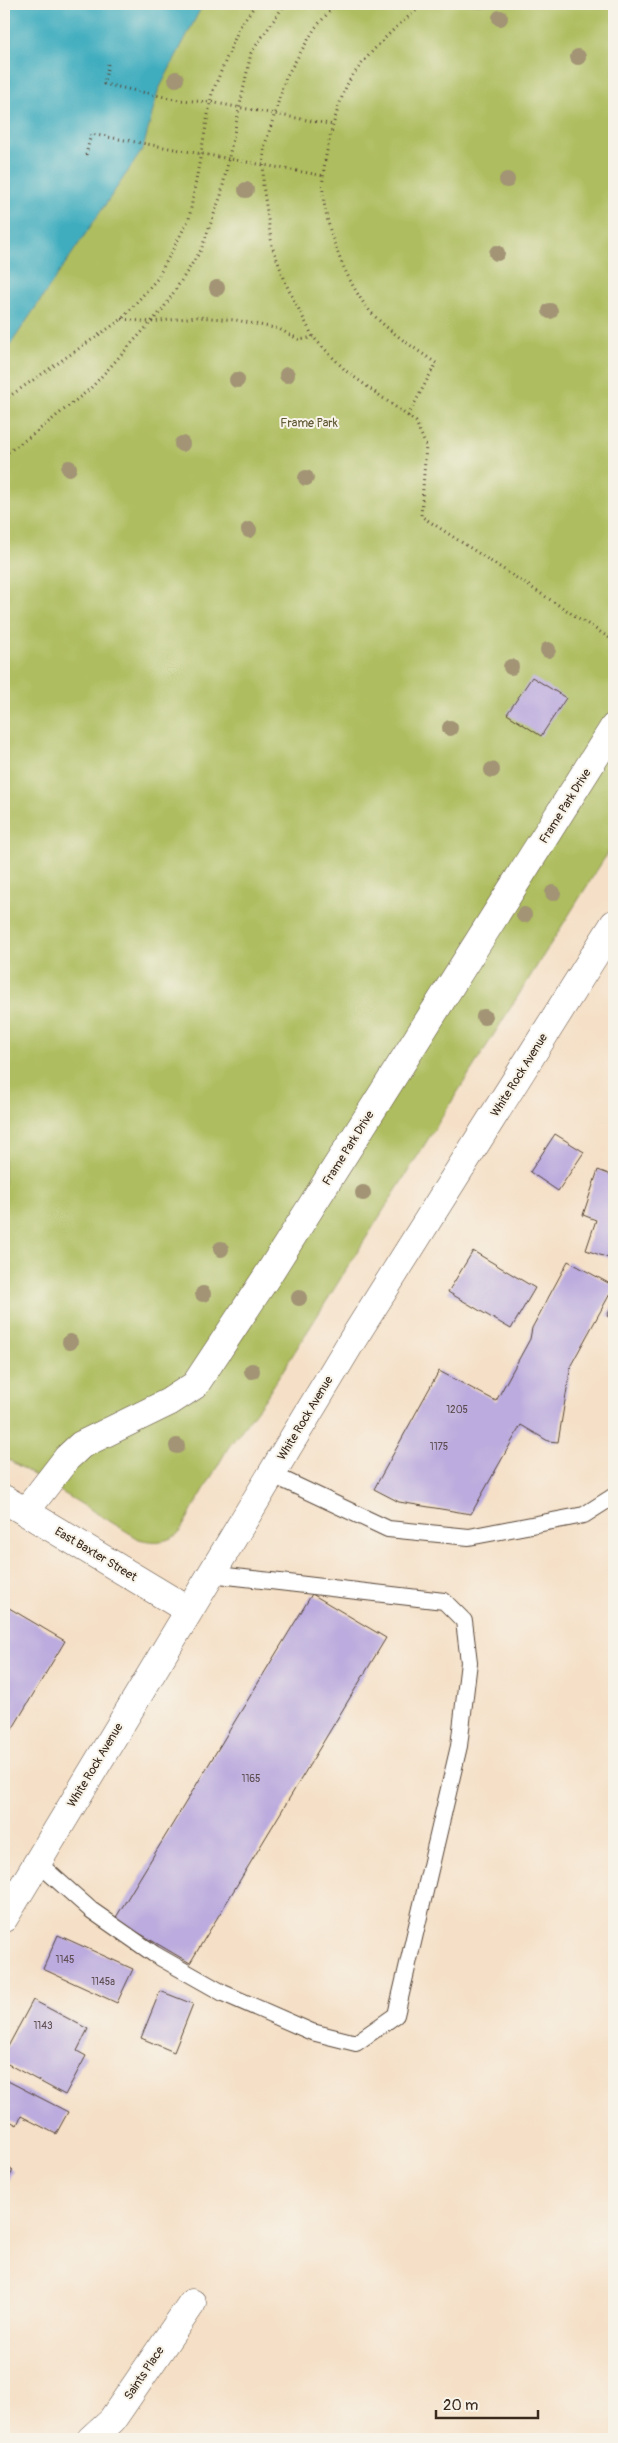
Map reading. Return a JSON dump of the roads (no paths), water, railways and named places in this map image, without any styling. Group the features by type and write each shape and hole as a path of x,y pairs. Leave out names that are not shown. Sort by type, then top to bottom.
{"street":[{"name":"Frame Park Drive","path":"15,1505 81,1445 169,1402 195,1384 271,1270 614,728"},
{"name":"White Rock Avenue","path":"4,1918 353,1339 614,924"},
{"name":"East Baxter Street","path":"15,1505 188,1610"},
{"name":"Saints Place","path":"91,2439 112,2420 192,2303"}],"lane":[{"path":"271,1474 388,1528 469,1536 584,1515 614,1496"},
{"path":"37,1862 91,1910 154,1954 223,1993 312,2032 356,2043 396,2015 459,1746 469,1662 464,1621 444,1601 210,1574"}],"water":[{"path":"4,4 203,4 158,91 143,149 4,354"}],"railway":[{"path":"612,2439 614,2427"}],"park label":[{"name":"Frame Park","path":"309,423"}]}
